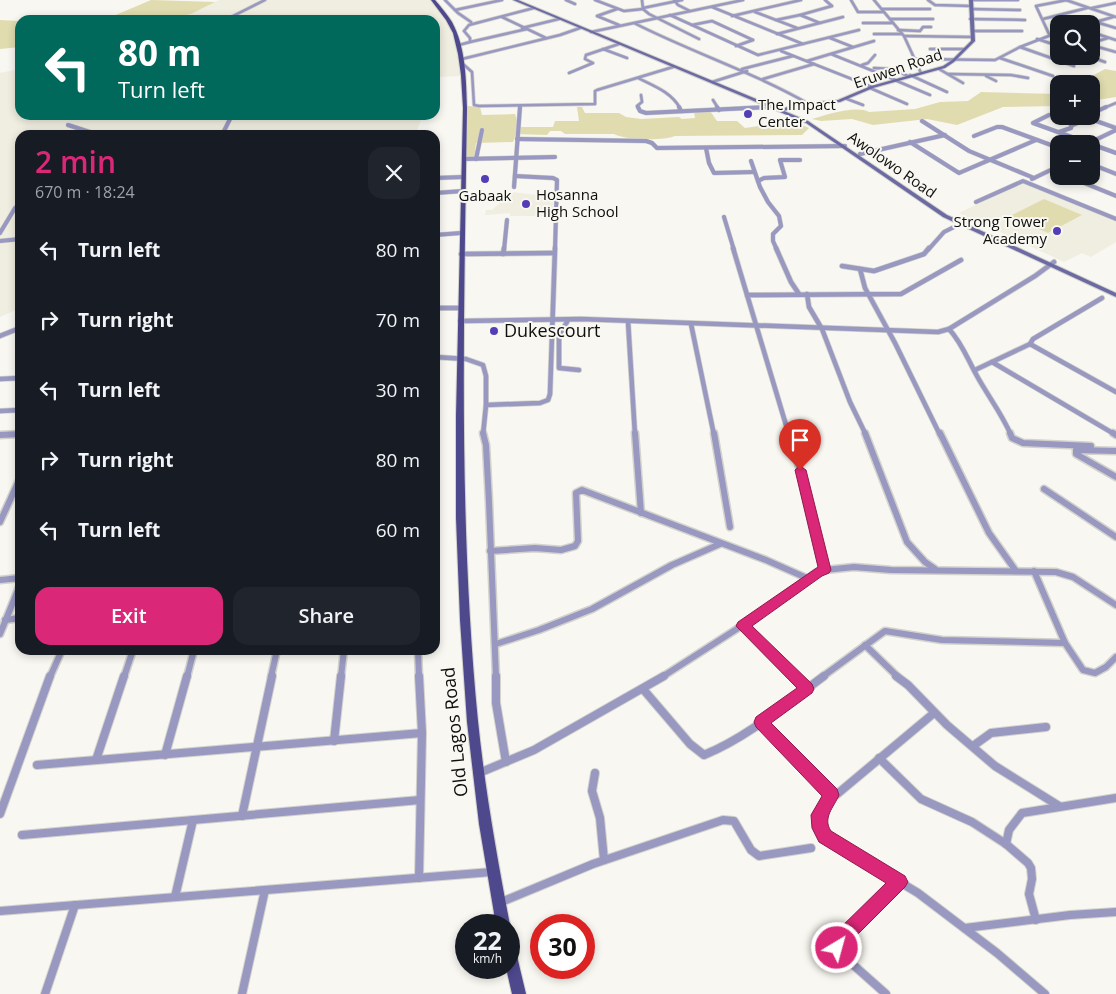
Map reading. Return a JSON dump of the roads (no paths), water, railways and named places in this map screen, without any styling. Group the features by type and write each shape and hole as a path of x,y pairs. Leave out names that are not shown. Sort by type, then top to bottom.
{"main road":[{"name":"Old Lagos Road","path":"434,0 451,24 463,61 465,108 460,308 462,602 477,774 492,872 501,914"},
{"name":"Awolowo Road","path":"516,0 673,68 806,120 936,210 1052,263"},
{"name":"Awolowo Road","path":"516,0 806,120 860,154 940,209 1116,293"},
{"path":"971,0 970,19 973,37"},
{"name":"Eruwen Road","path":"782,110 847,99 871,88 939,69 953,61 973,41 973,37"},
{"path":"515,979 519,994"}],"street":[{"path":"233,15 260,0"},
{"path":"234,15 265,0"},
{"path":"445,0 471,22"},
{"path":"474,0 481,4"},
{"path":"455,10 502,0"},
{"path":"566,0 575,4"},
{"path":"595,0 624,11 682,0"},
{"path":"642,0 643,8 655,18 699,39 682,44"},
{"path":"592,32 743,0"},
{"path":"732,16 799,0"},
{"path":"775,20 832,6 825,0"},
{"path":"851,0 858,12 930,9"},
{"path":"874,0 903,35 921,73"},
{"path":"928,0 935,5 1020,10"},
{"path":"971,0 1018,0"},
{"path":"1045,0 1052,3"},
{"path":"915,59 992,61 1000,58 1049,34 1036,6 1066,0 1115,16"},
{"path":"674,1 690,11"},
{"path":"1043,19 1088,8 1116,4"},
{"path":"711,7 803,44"},
{"path":"470,42 470,38 464,31 469,25 534,8"},
{"path":"617,9 597,16 620,26"},
{"path":"754,12 793,29"},
{"path":"670,15 758,55 781,51 859,30"},
{"path":"800,15 820,23"},
{"path":"1100,21 1115,16"},
{"path":"502,17 546,38"},
{"path":"777,34 843,17"},
{"path":"522,28 559,19"},
{"path":"890,19 933,19"},
{"path":"970,19 1024,20"},
{"path":"692,25 712,21 753,40 736,46"},
{"path":"634,22 742,69 809,104"},
{"path":"863,23 893,23"},
{"path":"1100,23 1116,28"},
{"path":"898,30 922,30 923,27 931,27"},
{"path":"580,28 463,61 472,72 476,106 595,104 595,91 597,90 673,68"},
{"path":"458,45 527,30"},
{"path":"972,31 1022,31"},
{"path":"874,34 973,37"},
{"path":"1100,35 1116,40"},
{"path":"936,36 942,42"},
{"path":"829,38 853,47"},
{"path":"1100,41 1109,38"},
{"path":"1037,39 1050,43"},
{"path":"807,61 874,41"},
{"path":"569,73 592,64 584,59 585,56 619,44"},
{"path":"1020,47 1074,66"},
{"path":"1100,47 1116,52"},
{"path":"603,49 627,58"},
{"path":"930,49 964,49"},
{"path":"781,51 907,104"},
{"path":"831,54 930,94"},
{"path":"862,65 868,64 875,55"},
{"path":"742,69 794,56"},
{"path":"1000,58 1050,75"},
{"path":"1100,60 1105,62"},
{"path":"763,79 814,64"},
{"path":"874,68 892,69 948,92"},
{"path":"880,68 887,72 885,73"},
{"path":"939,69 963,83"},
{"path":"712,82 747,72"},
{"path":"948,74 1018,75 1028,78"},
{"path":"985,75 996,82"},
{"path":"638,78 672,97 681,111"},
{"path":"641,95 642,102 637,106 640,111 646,113 772,108"},
{"path":"847,99 863,105"},
{"path":"713,100 719,110"},
{"path":"1100,110 1116,103"},
{"path":"514,187 520,106"},
{"path":"1048,115 1033,123 1067,135"},
{"path":"922,121 969,151 1034,178"},
{"path":"1100,123 1116,129"},
{"path":"68,125 83,130"},
{"path":"1059,132 1071,128 1072,125"},
{"path":"974,136 999,127 1050,145"},
{"path":"1100,138 1116,129"},
{"path":"476,160 482,130"},
{"path":"860,154 944,135"},
{"path":"517,139 624,140 650,142 657,148 845,146"},
{"path":"910,142 955,172 962,172 1036,140"},
{"path":"1100,147 1116,153"},
{"path":"706,148 714,173 754,172"},
{"path":"464,159 555,157"},
{"path":"758,181 764,178 785,177 780,160 800,160"},
{"path":"751,161 754,172 768,201 781,218 782,226 774,234 773,241 790,282 799,294"},
{"path":"1100,168 1116,174"},
{"path":"1026,182 1050,170"},
{"path":"486,405 540,403 548,400 550,394 557,180 553,178 515,176"},
{"path":"440,178 464,177"},
{"path":"976,202 1020,181 1116,219"},
{"path":"1090,185 1116,196"},
{"path":"440,193 463,191"},
{"path":"0,233 15,208"},
{"path":"724,217 805,487 825,570"},
{"path":"503,254 507,220"},
{"path":"842,266 874,270 924,254 944,232 962,223"},
{"path":"440,235 461,233"},
{"path":"0,241 15,239"},
{"path":"461,254 554,253"},
{"path":"747,295 906,292 960,260"},
{"path":"460,321 628,321 932,332 948,329 1035,276 1052,263"},
{"path":"860,269 868,294 888,330 989,533 1016,571"},
{"path":"807,294 809,307 822,329 850,402 862,425 895,507 907,542 925,562 936,570"},
{"path":"975,370 1030,344 1033,339 1102,298"},
{"path":"440,308 460,308"},
{"path":"568,320 563,325 558,337 559,368 579,370"},
{"path":"628,321 628,344 641,513"},
{"path":"691,324 708,396 730,527"},
{"path":"948,329 958,339 978,378 1004,417 1012,438 1017,442 1090,446"},
{"path":"0,336 15,330"},
{"path":"1030,344 1116,392"},
{"path":"440,358 483,365 486,376 486,405 483,433 486,445 496,644 496,703 506,762"},
{"path":"992,362 1116,435"},
{"path":"0,379 15,378"},
{"path":"0,411 15,410"},
{"path":"0,435 15,434"},
{"path":"1116,451 1076,450 1076,454 1116,477"},
{"path":"1044,489 1116,537"},
{"path":"490,551 535,548 560,550 575,546 578,541 576,493 578,490 589,491 720,544 766,560 809,579"},
{"path":"0,522 15,494"},
{"path":"496,644 539,630 592,609 672,565 720,544"},
{"path":"477,774 534,750 643,688 742,626 825,570 873,567 891,570 1056,572 1073,577 1116,605"},
{"path":"1034,571 1065,644 1082,670 1095,673 1101,671 1116,657"},
{"path":"0,580 15,578"},
{"path":"0,634 15,598"},
{"path":"6,620 15,619"},
{"path":"742,626 807,689"},
{"path":"643,688 690,744 704,755 719,749 761,722 885,631 942,640 1065,644"},
{"path":"865,645 890,671 908,685 934,713 995,766 1059,806"},
{"path":"0,814 50,676 60,655"},
{"path":"96,760 131,655"},
{"path":"165,755 193,655"},
{"path":"242,816 276,655"},
{"path":"334,741 343,655"},
{"path":"418,655 422,733 419,878"},
{"path":"831,795 836,795 934,713"},
{"path":"761,722 831,795"},
{"path":"973,746 991,732 1046,727"},
{"path":"37,765 422,733"},
{"path":"879,758 920,799 972,822 1006,844 1031,868 1032,879 1029,894 1036,920"},
{"path":"595,773 593,794 600,818 604,860"},
{"path":"831,795 819,815 818,821 825,837 899,882 965,928 1045,994"},
{"path":"1006,844 1008,830 1018,815 1059,806 1116,798"},
{"path":"22,835 420,800"},
{"path":"499,903 604,860 696,827 728,819 734,821 739,827 752,852 756,855 768,856 811,848"},
{"path":"175,897 193,820"},
{"path":"0,911 492,872"},
{"path":"886,994 841,954 837,948 838,942 899,882"},
{"path":"242,994 265,890"},
{"path":"45,994 75,905"},
{"path":"965,928 1070,915 1116,912"}],"place":[{"name":"The Impact Center","path":"748,114"},
{"name":"Gabaak","path":"485,179"},
{"name":"Hosanna High School","path":"526,204"},
{"name":"Strong Tower Academy","path":"1057,231"},
{"name":"Dukescourt","path":"494,331"}]}
